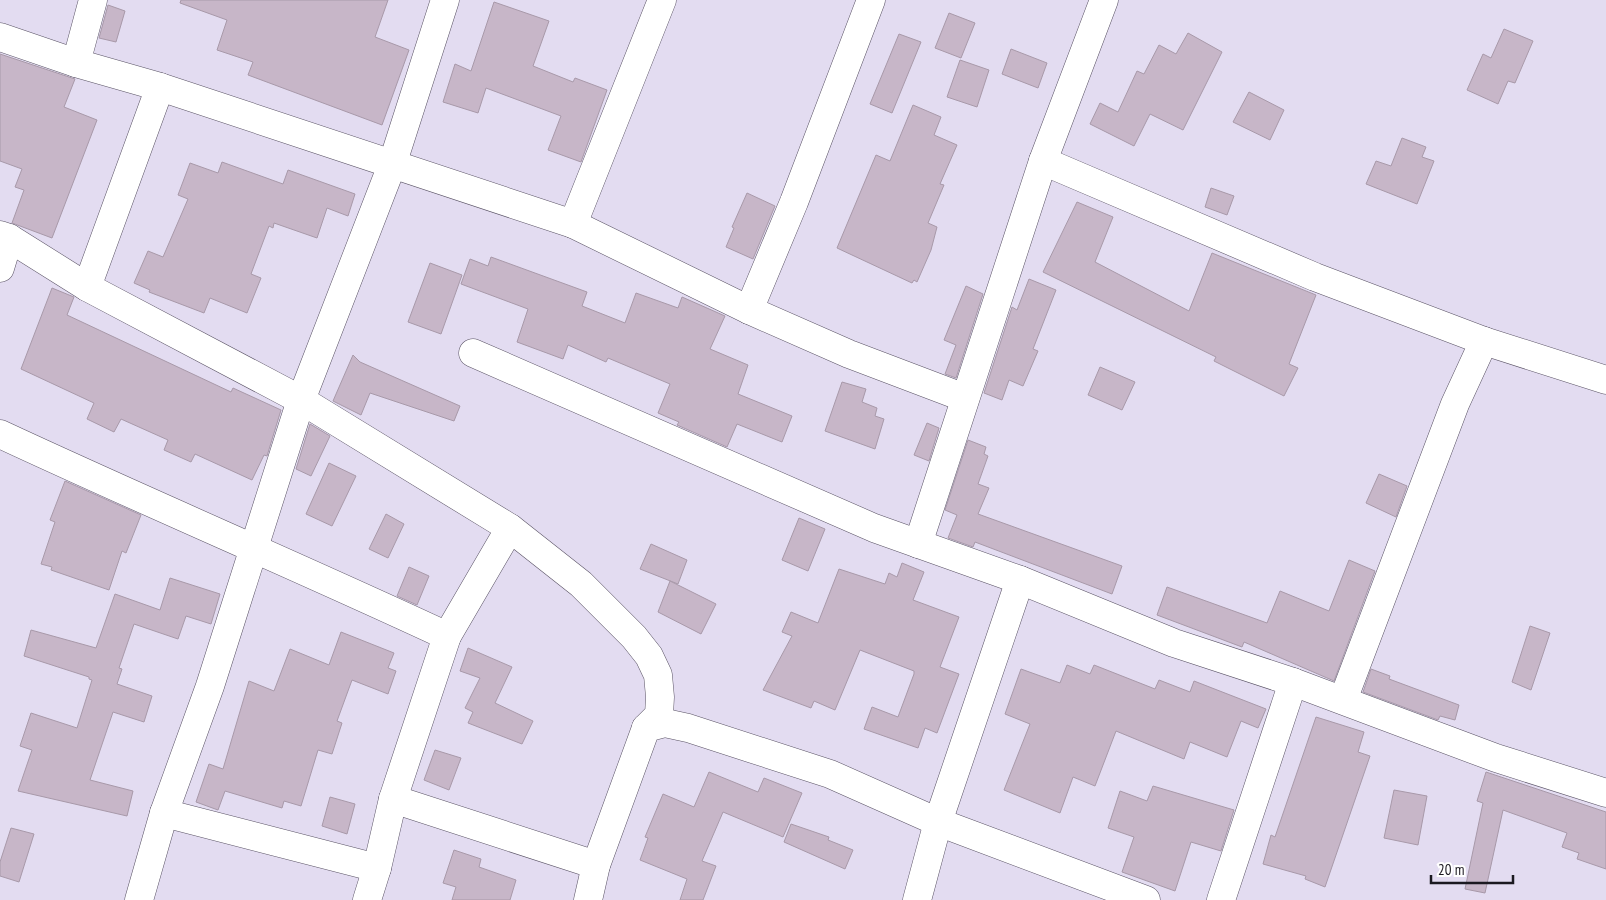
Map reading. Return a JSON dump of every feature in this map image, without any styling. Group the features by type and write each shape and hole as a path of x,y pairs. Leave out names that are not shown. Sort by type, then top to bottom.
{"street":[{"path":"76,63 93,0"},
{"path":"139,900 164,813 210,686 301,400 392,165 445,0"},
{"path":"573,224 662,0"},
{"path":"750,310 794,202 871,0"},
{"path":"918,544 1043,160 1104,0"},
{"path":"0,37 76,63 160,87 573,224 750,310 849,354 965,398"},
{"path":"87,286 160,87"},
{"path":"1043,160 1315,277 1484,340 1606,380"},
{"path":"0,268 5,236 87,286 301,400 510,528 581,584 634,637 649,656 658,675 659,714 646,728 596,865 588,900"},
{"path":"1342,700 1455,404 1484,340"},
{"path":"473,353 874,528 1020,580 1174,644 1293,682 1496,758 1606,794"},
{"path":"0,434 105,483 255,547 447,636"},
{"path":"367,900 377,868 392,798 447,636 510,528"},
{"path":"917,900 938,822 1020,580"},
{"path":"1221,900 1293,682"},
{"path":"646,728 665,723 688,728 830,774 938,822 1146,900"},
{"path":"392,798 596,865"},
{"path":"164,813 377,868"}],"building":[{"path":"181,0 388,0 375,37 409,50 382,125 248,75 253,62 217,50 227,20 180,3"},
{"path":"494,2 549,21 533,66 573,82 575,78 607,90 581,162 548,150 561,116 486,88 478,113 443,102 455,64 471,71"},
{"path":"108,5 125,11 116,42 99,38"},
{"path":"949,13 975,23 961,58 935,48"},
{"path":"1504,29 1533,41 1515,83 1508,81 1498,104 1467,90 1483,54 1491,58"},
{"path":"1188,33 1222,52 1183,130 1150,114 1134,146 1090,124 1100,103 1118,112 1137,71 1144,74 1159,45 1176,54"},
{"path":"899,34 921,42 892,113 870,104"},
{"path":"1011,49 1047,63 1038,88 1002,74"},
{"path":"0,54 75,79 64,107 97,120 52,238 12,223 24,190 15,187 22,169 0,161"},
{"path":"960,60 989,70 977,107 947,97"},
{"path":"1249,92 1284,110 1270,140 1233,122"},
{"path":"913,105 941,117 934,135 957,145 940,184 944,185 928,223 937,227 931,250 917,282 914,280 912,283 837,248 876,155 890,161"},
{"path":"1402,138 1426,147 1422,157 1434,161 1417,204 1366,184 1376,161 1391,166"},
{"path":"222,162 283,184 288,170 355,194 348,216 327,208 317,238 274,223 273,228 269,226 251,274 261,278 247,313 210,298 204,313 149,292 150,290 134,283 148,251 163,257 188,199 178,195 190,163 218,173"},
{"path":"1211,188 1234,196 1227,215 1205,207"},
{"path":"747,193 775,206 753,259 726,247 734,228 732,227"},
{"path":"1077,202 1113,217 1095,262 1189,311 1212,253 1316,295 1289,364 1298,368 1284,396 1214,361 1216,357 1043,272"},
{"path":"491,257 587,292 582,306 625,323 636,293 678,308 682,297 725,316 710,349 748,365 738,394 792,416 782,442 737,424 727,447 677,425 679,422 658,413 670,384 608,358 606,362 568,345 563,359 517,342 528,309 461,284 470,259 488,266"},
{"path":"430,263 462,275 441,334 408,322"},
{"path":"1029,279 1056,290 1033,349 1038,351 1023,386 1009,380 1002,400 984,393 1012,307 1017,310"},
{"path":"966,286 983,294 956,378 945,374 956,345 944,340"},
{"path":"52,288 74,297 67,315 231,392 233,388 281,410 267,456 264,455 252,480 195,454 191,462 164,450 168,440 121,419 114,432 87,419 94,403 21,369"},
{"path":"353,355 360,362 460,406 454,421 370,393 361,415 333,401"},
{"path":"1100,367 1135,382 1122,410 1088,395"},
{"path":"842,382 866,389 862,402 877,408 875,416 884,419 875,449 825,431"},
{"path":"927,423 939,428 929,461 914,455"},
{"path":"310,424 330,436 311,476 296,469"},
{"path":"968,440 986,447 984,454 988,456 978,484 989,488 978,514 1122,566 1112,594 975,542 973,547 948,538 957,515 945,510"},
{"path":"329,463 356,476 332,526 306,514"},
{"path":"1379,474 1407,486 1396,517 1366,503"},
{"path":"65,481 141,515 126,553 122,551 109,590 51,570 52,567 41,564 55,522 50,520"},
{"path":"386,514 404,524 388,558 369,549"},
{"path":"799,518 825,529 808,571 782,560"},
{"path":"651,544 687,560 678,584 640,569"},
{"path":"1349,560 1375,571 1334,681 1244,642 1242,647 1157,615 1167,587 1267,623 1280,591 1329,611"},
{"path":"902,563 924,572 913,600 959,617 940,667 959,674 937,733 925,728 918,748 864,729 872,707 898,717 914,671 860,650 835,710 814,701 811,708 763,690 792,636 782,632 791,612 818,623 839,569 885,584 889,573 897,577"},
{"path":"409,567 429,576 417,605 397,596"},
{"path":"170,578 220,594 211,624 186,616 178,639 134,624 119,668 122,669 117,684 152,696 144,722 113,712 90,780 133,791 127,816 18,791 32,750 20,746 31,713 77,728 92,680 89,677 24,656 31,630 96,648 115,594 160,610"},
{"path":"670,581 716,604 701,634 658,612"},
{"path":"1530,626 1550,633 1531,690 1512,682"},
{"path":"341,632 394,653 388,668 396,671 388,694 352,680 337,721 342,723 332,754 318,750 301,806 284,801 282,808 225,791 218,810 196,802 209,764 223,769 249,681 274,691 290,649 329,665"},
{"path":"468,648 512,667 495,703 533,721 522,744 468,723 473,712 465,708 480,678 460,671"},
{"path":"1067,665 1090,674 1094,665 1155,689 1159,680 1190,692 1194,681 1266,709 1258,728 1241,721 1227,757 1190,742 1184,759 1116,731 1095,786 1073,777 1060,813 1004,790 1030,724 1005,714 1021,669 1060,683"},
{"path":"1371,669 1390,676 1389,679 1459,705 1455,720 1440,716 1438,720 1363,692"},
{"path":"1316,717 1364,732 1358,752 1370,756 1325,887 1305,879 1306,876 1263,864 1271,835 1275,837"},
{"path":"435,750 461,758 449,790 424,780"},
{"path":"709,772 758,792 764,778 802,793 783,837 723,812 702,861 716,866 703,900 680,900 687,879 640,860 648,838 645,837 663,794 694,807"},
{"path":"1486,772 1606,812 1606,869 1577,859 1579,853 1562,847 1567,833 1503,810 1485,893 1465,889 1483,803 1477,801"},
{"path":"1153,786 1234,810 1221,851 1191,842 1175,891 1122,872 1134,837 1108,828 1120,791 1147,801"},
{"path":"1394,790 1427,796 1418,845 1384,838"},
{"path":"330,797 355,804 347,834 322,826"},
{"path":"791,824 829,837 828,840 853,850 845,869 784,842"},
{"path":"11,828 34,834 19,882 0,876 0,862"},
{"path":"454,850 481,859 479,867 516,880 510,900 452,900 456,887 443,883"}]}
